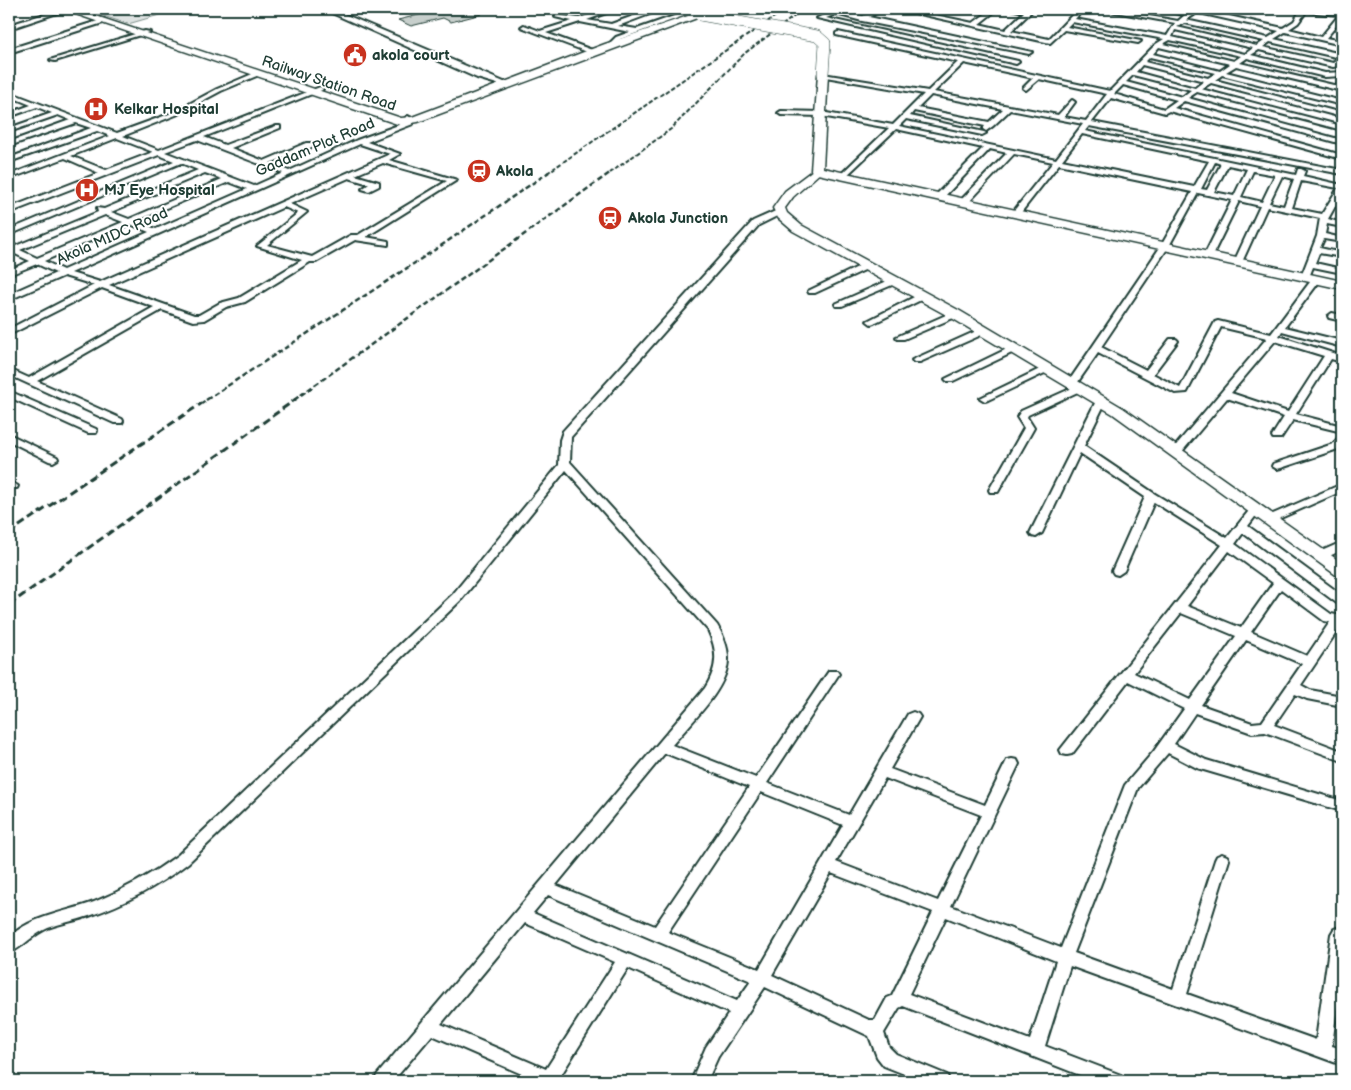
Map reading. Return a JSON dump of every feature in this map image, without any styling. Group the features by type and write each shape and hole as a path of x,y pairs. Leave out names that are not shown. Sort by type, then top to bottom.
{"highway":[{"name":"Railway Station Road","path":"66,9 144,33 316,91 391,120 408,120 590,51 614,45"},
{"name":"Railway Station Road","path":"80,9 257,74 316,91"},
{"name":"Railway Station Road","path":"504,84 700,15"},
{"path":"700,15 817,36 825,43 816,170 1208,256 1311,274 1342,285"}],"main road":[{"path":"665,9 700,15"},
{"path":"816,170 789,194 779,208 797,228 955,314 1101,402 1256,508 1342,571"}],"street":[{"path":"9,20 48,9"},
{"path":"9,27 66,9"},
{"path":"332,9 504,84"},
{"path":"540,33 614,9"},
{"path":"612,26 657,9 683,15 616,39 614,45"},
{"path":"830,39 880,9"},
{"path":"900,9 1050,41"},
{"path":"974,25 995,9"},
{"path":"1013,9 1030,10"},
{"path":"838,34 962,61 1011,66 1029,52 1050,41 1081,9"},
{"path":"1102,9 1168,39 1325,75 1342,74"},
{"path":"1156,9 1194,11 1342,43"},
{"path":"1293,9 1342,15"},
{"path":"1006,32 1030,10"},
{"path":"1029,52 834,12 820,18 1011,66 1037,77 1111,94 1165,111 1211,82 1256,47 1296,22 1304,10"},
{"path":"1016,213 1111,94 1158,45 1168,39 1173,28 1183,22 1194,11"},
{"path":"1322,39 1342,15"},
{"path":"558,16 639,31"},
{"path":"1070,20 1123,18 1183,22 1269,39 1342,58 1337,65 1334,65 1173,28"},
{"path":"9,51 104,21"},
{"path":"524,27 590,51"},
{"path":"1062,28 1138,41"},
{"path":"53,60 144,33"},
{"path":"902,42 1011,66"},
{"path":"1158,45 1342,89"},
{"path":"1150,55 1339,102"},
{"path":"844,176 962,61"},
{"path":"1140,64 1342,115"},
{"path":"1132,73 1342,128"},
{"path":"9,177 174,114 219,90 257,74"},
{"path":"823,75 1089,122 1342,172"},
{"path":"1026,88 1037,77"},
{"path":"1122,83 1342,142"},
{"path":"1228,125 1280,88"},
{"path":"9,211 316,91"},
{"path":"9,94 254,189"},
{"path":"9,101 19,98"},
{"path":"1060,117 1072,102"},
{"path":"1288,142 1325,111 1339,102"},
{"path":"9,115 37,105"},
{"path":"973,144 1008,108"},
{"path":"913,109 991,125"},
{"path":"1169,109 1342,156"},
{"path":"9,130 58,113"},
{"path":"781,113 821,114 895,128 1197,190 1287,210 1342,225"},
{"path":"906,117 982,133"},
{"path":"9,144 76,120"},
{"name":"Gaddam Plot Road","path":"254,189 410,122 408,120"},
{"path":"225,148 278,127"},
{"path":"9,160 98,128"},
{"path":"1081,132 1342,187 1338,202 1324,219 1311,274 1280,328 1176,452"},
{"path":"198,137 289,173"},
{"path":"9,332 101,285 396,154 360,142"},
{"path":"264,164 308,145"},
{"path":"940,196 988,147"},
{"path":"964,202 1012,152"},
{"path":"66,156 106,173"},
{"path":"9,233 182,160"},
{"path":"360,238 453,180 382,160"},
{"path":"994,490 1029,428 1022,417 1024,413 1075,386 1164,246 1213,160"},
{"path":"1208,193 1225,163"},
{"path":"1287,210 1303,165"},
{"path":"1208,256 1251,168"},
{"path":"10,250 205,170"},
{"path":"1238,262 1279,174"},
{"path":"348,176 376,184 366,189"},
{"path":"9,273 229,179"},
{"name":"Akola MIDC Road","path":"9,297 254,189"},
{"path":"57,193 156,232"},
{"path":"284,204 303,212 261,246 316,260 353,238 386,243"},
{"path":"9,946 35,925 98,906 159,876 183,859 457,597 566,453 567,433 756,223 780,211"},
{"path":"1320,236 1342,240"},
{"path":"10,250 63,273 193,318 201,318 223,305 242,300 309,259"},
{"path":"1316,250 1342,256"},
{"path":"812,291 866,266"},
{"path":"1311,274 1342,271"},
{"path":"839,304 894,281"},
{"path":"871,321 922,296"},
{"path":"30,381 161,307"},
{"path":"900,337 955,314"},
{"path":"1332,316 1342,318"},
{"path":"1098,349 1147,374 1173,390 1184,390 1218,324 1273,336 1342,359"},
{"path":"1280,328 1342,344"},
{"path":"918,360 983,331"},
{"path":"1147,374 1173,341"},
{"path":"950,380 1013,349"},
{"path":"1277,436 1329,355"},
{"path":"985,398 1046,369"},
{"path":"9,372 118,421"},
{"path":"9,394 92,431"},
{"path":"1225,394 1290,416 1342,429"},
{"path":"1036,533 1101,402"},
{"path":"9,437 53,458"},
{"path":"1277,466 1337,446 1342,440"},
{"path":"1078,447 1151,496 1228,544 1339,622 1266,727"},
{"path":"383,1081 710,691 720,675 723,660 721,644 713,628 566,453"},
{"path":"1270,519 1342,487"},
{"path":"1118,571 1151,496"},
{"path":"1067,750 1256,508"},
{"path":"1242,527 1342,601"},
{"path":"1321,556 1342,546"},
{"path":"1035,1050 1065,957 1128,795 1280,582"},
{"path":"1179,607 1310,662"},
{"path":"658,934 757,784 833,674"},
{"path":"1126,674 1192,707 1252,728 1266,727 1342,756"},
{"path":"1293,687 1307,694 1342,701"},
{"path":"699,1081 712,1052 762,978 913,717"},
{"path":"1164,746 1202,764 1342,806"},
{"path":"663,747 852,822"},
{"path":"898,1000 1012,764"},
{"path":"882,771 989,812"},
{"path":"1178,998 1222,860"},
{"path":"827,865 1065,957 1342,1057"},
{"path":"546,887 762,978 875,1030 883,1052 890,1060 941,1081"},
{"path":"522,915 741,1010"},
{"path":"1323,1050 1339,934"},
{"path":"429,1026 553,1080 625,960"},
{"path":"875,1030 883,1024 893,1002 908,1000 1115,1081"}],"shaded area":[{"path":"82,9 180,9 128,24"}],"building":[{"path":"443,9 470,9 482,14 451,22 443,18 411,26 398,20"}],"railway":[{"path":"547,173 786,9"},
{"path":"610,173 671,129 745,53 804,9"},
{"path":"206,400 439,247 549,172"},
{"path":"294,400 611,172"},
{"path":"9,533 208,399"},
{"path":"9,605 296,399"}],"place":[{"name":"akola court","path":"355,55"},
{"name":"Kelkar Hospital","path":"96,109"},
{"name":"Akola","path":"479,171"},
{"name":"MJ Eye Hospital","path":"87,190"},
{"name":"Akola Junction","path":"610,218"}]}
